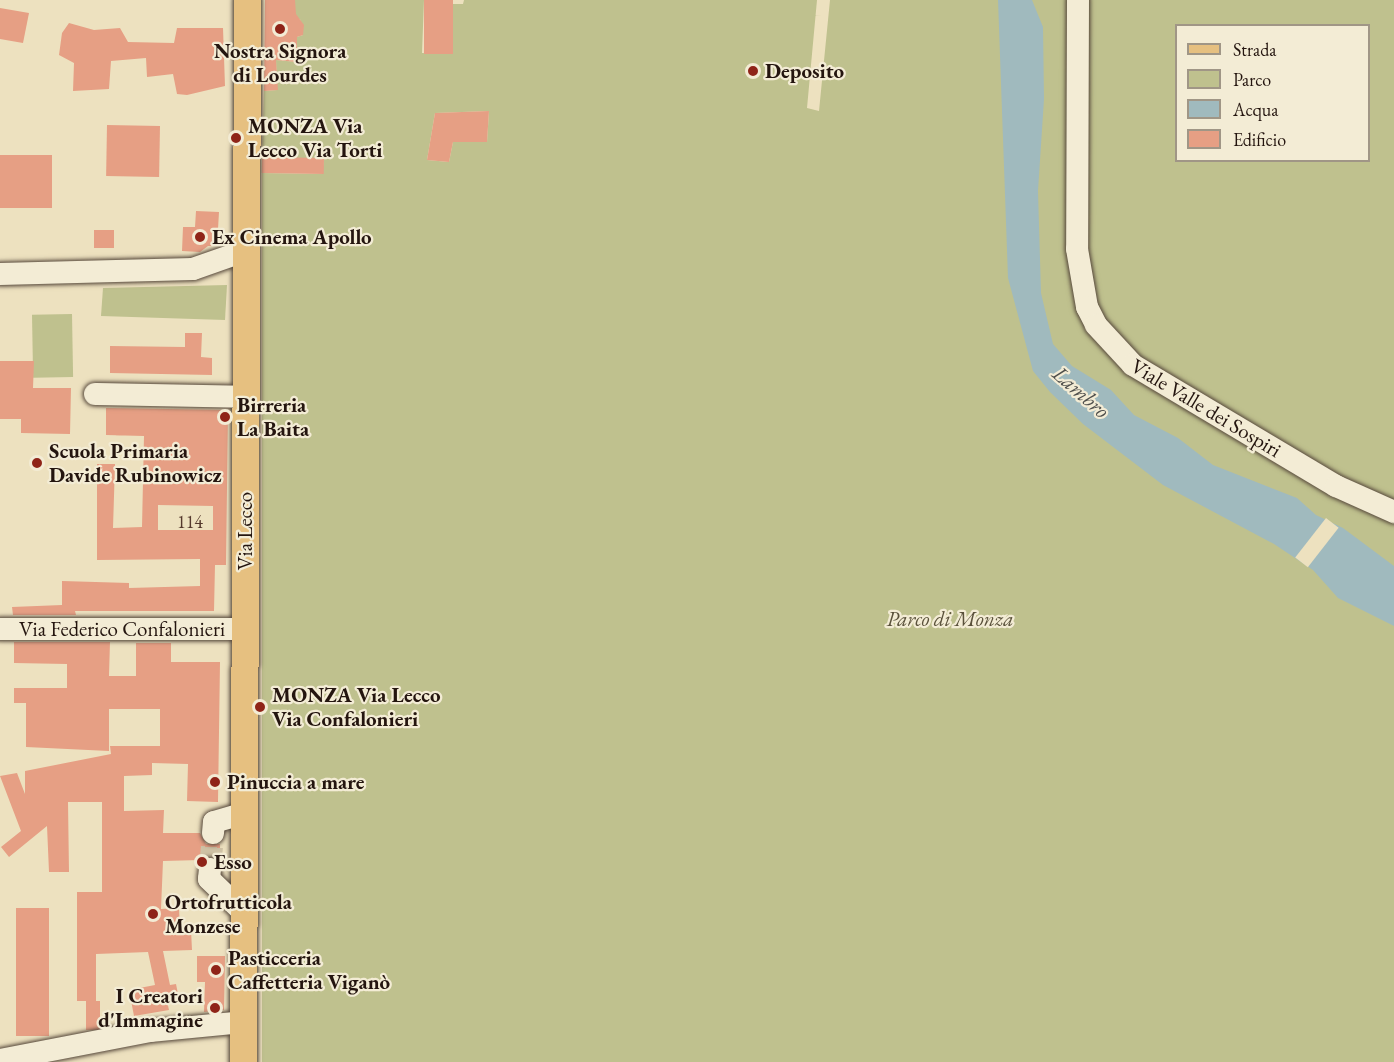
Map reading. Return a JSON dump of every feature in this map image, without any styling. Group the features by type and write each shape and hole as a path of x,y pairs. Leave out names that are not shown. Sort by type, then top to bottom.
{"main road":[{"name":"Via Lecco","path":"243,1062 247,0"}],"street":[{"name":"Viale Valle dei Sospiri","path":"1078,0 1077,249 1087,307 1096,326 1133,365 1336,486 1394,512"},
{"path":"0,274 167,271 247,263"},
{"path":"95,394 245,397"},
{"name":"Via Federico Confalonieri","path":"0,629 245,629"},
{"path":"213,833 214,822 244,813"},
{"path":"210,869 209,879 243,912"},
{"path":"0,1060 150,1031 243,1022"}],"green space":[{"name":"Parco di Monza","path":"295,0 424,0 422,53 451,54 452,4 463,4 464,0 817,0 807,108 819,111 830,0 1394,0 1394,1062 262,1062 262,173 322,174 324,159 262,157 264,91 277,90 276,60 297,62 297,37 303,35 300,19 278,17 295,7","holes":["489,111 487,142 453,142 449,162 427,160 435,113"]},
{"path":"227,285 225,320 101,316 103,288"},
{"path":"72,314 73,377 33,378 32,315"}],"water":[{"name":"Lambro","path":"998,0 1032,0 1043,27 1044,99 1038,191 1041,293 1053,344 1072,366 1111,390 1134,415 1178,438 1213,465 1297,498 1316,515 1343,528 1394,566 1394,626 1338,598 1313,570 1274,544 1163,485 1083,424 1050,392 1033,371 1008,278"}],"pier":[{"path":"1326,518 1339,528 1308,567 1295,557"}],"building":[{"path":"265,0 295,0 296,14 304,25 303,35 297,37 297,62 276,60 278,90 264,91"},
{"path":"424,0 453,0 453,54 424,54"},
{"path":"0,8 29,13 23,43 0,39"},
{"path":"69,23 94,30 120,28 128,42 174,43 177,28 223,28 225,86 187,95 177,94 173,74 147,77 146,58 111,61 109,89 73,91 74,63 59,55 62,33"},
{"path":"489,111 487,142 453,142 449,162 427,160 435,113"},
{"path":"107,125 160,126 159,177 106,176"},
{"path":"0,155 52,155 52,208 0,208"},
{"path":"262,157 324,158 324,174 262,173"},
{"name":"Ex Cinema Apollo","path":"196,211 219,212 217,246 208,246 200,252 182,251 183,227 195,227"},
{"path":"94,230 114,230 114,248 94,248"},
{"path":"185,333 202,333 201,357 212,358 212,375 110,373 110,346 185,347"},
{"path":"0,361 34,361 33,388 71,388 70,434 21,433 21,419 0,419"},
{"path":"106,408 228,410 226,565 215,565 214,611 75,611 76,615 13,615 12,607 62,605 62,581 129,583 129,588 200,586 200,559 97,560 97,464 115,464 113,528 142,527 144,436 106,435","holes":["158,505 213,506 213,530 158,530"]},
{"path":"14,642 110,642 109,676 136,676 136,643 171,643 171,662 220,662 218,802 187,801 188,764 152,763 152,775 124,776 124,811 164,810 163,833 200,833 206,844 220,844 220,860 211,856 200,860 163,861 161,909 179,908 180,930 191,930 192,950 163,951 170,985 176,984 179,999 167,1001 169,1010 134,1016 129,990 155,985 148,952 96,954 96,1001 77,1001 77,892 102,892 102,802 68,802 69,872 49,872 47,826 9,857 1,847 21,831 0,776 17,773 25,794 25,771 111,754 110,746 160,746 160,709 109,709 109,751 26,747 26,703 14,703 14,688 67,688 67,664 14,663"},
{"path":"16,908 49,908 49,1036 16,1036"},
{"path":"197,956 225,956 224,1010 204,1012 205,982 197,982"},
{"path":"86,1001 100,1001 100,1030 86,1030"}],"tunnel":[{"path":"210,869 213,833"}],"place":[{"name":"Nostra Signora di Lourdes","path":"280,29"},
{"name":"Deposito","path":"753,71"},
{"name":"MONZA Via Lecco Via Torti","path":"236,138"},
{"name":"Ex Cinema Apollo","path":"200,237"},
{"name":"Birreria La Baita","path":"225,417"},
{"name":"Scuola Primaria Davide Rubinowicz","path":"37,463"},
{"name":"MONZA Via Lecco Via Confalonieri","path":"260,707"},
{"name":"Pinuccia a mare","path":"215,782"},
{"name":"Esso","path":"202,862"},
{"name":"Ortofrutticola Monzese","path":"153,914"},
{"name":"Pasticceria Caffetteria Viganò","path":"216,970"},
{"name":"I Creatori d'Immagine","path":"215,1008"}]}
